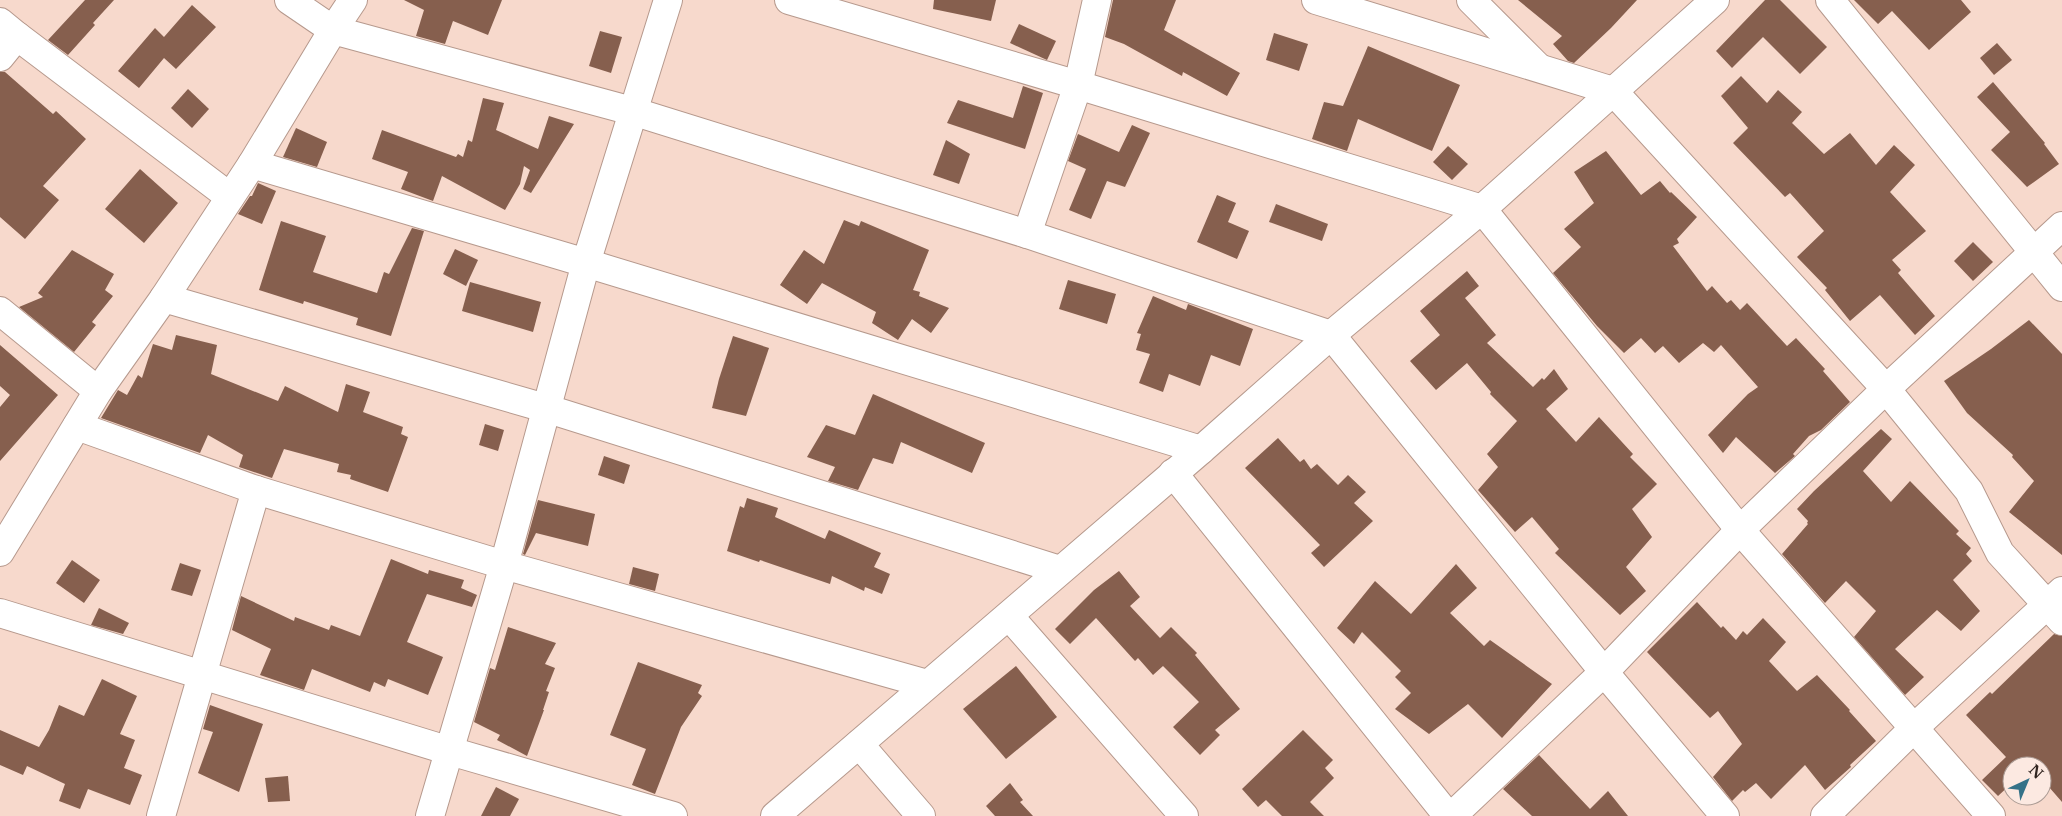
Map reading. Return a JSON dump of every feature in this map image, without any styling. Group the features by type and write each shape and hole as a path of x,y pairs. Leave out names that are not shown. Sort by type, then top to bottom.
{"street":[{"path":"289,0 333,30 632,111 1027,234 1331,336 1604,672 1725,816"},
{"path":"1,549 98,391 164,298 252,164 353,0"},
{"path":"430,816 504,565 545,408 586,263 668,0"},
{"path":"789,0 1078,85 1482,209 1740,530 1992,816"},
{"path":"1027,234 1078,85 1097,0"},
{"path":"1316,0 1613,91 1886,389 1969,491 2000,553 2057,606 1915,727 1825,816"},
{"path":"1471,0 1539,69"},
{"path":"775,816 927,684 1009,616 1331,336 1482,209 1715,0"},
{"path":"1830,0 2062,287"},
{"path":"0,57 9,29 230,197"},
{"path":"252,164 586,263 1201,450"},
{"path":"1452,816 1604,672 1740,530 1886,389 2062,226"},
{"path":"164,298 545,408 1060,570"},
{"path":"0,311 98,391"},
{"path":"77,426 256,490 504,565 927,684"},
{"path":"1173,473 1448,816"},
{"path":"161,816 256,490"},
{"path":"0,613 450,751 673,816"},
{"path":"1009,616 1184,816"},
{"path":"859,744 920,816"}],"building":[{"path":"85,0 114,0 68,55 48,40"},
{"path":"404,0 502,0 488,35 453,21 445,44 416,36 424,10"},
{"path":"934,0 996,0 991,21 933,9"},
{"path":"1113,0 1176,0 1164,30 1240,73 1227,96 1183,72 1182,76 1124,44 1105,37"},
{"path":"1518,0 1637,0 1574,63 1568,61 1553,44 1562,36"},
{"path":"1765,0 1780,0 1827,47 1800,74 1763,37 1732,68 1716,51"},
{"path":"1854,0 1961,0 1971,12 1929,50 1892,11 1878,24"},
{"path":"192,5 216,27 176,69 164,58 139,88 118,71 155,28 164,37"},
{"path":"1019,24 1056,41 1047,60 1010,43"},
{"path":"600,31 622,37 611,73 589,66"},
{"path":"1274,33 1308,44 1299,71 1266,60"},
{"path":"1997,43 2012,60 1994,75 1980,58"},
{"path":"1368,46 1460,85 1432,151 1358,119 1347,151 1312,139 1324,102 1343,106"},
{"path":"0,72 5,72 53,114 56,111 86,139 43,186 59,200 25,239 0,217"},
{"path":"1741,76 1767,103 1778,90 1802,112 1792,123 1824,154 1850,133 1876,165 1894,145 1915,165 1890,192 1926,231 1892,260 1901,270 1898,273 1935,316 1915,335 1880,295 1850,321 1825,290 1827,288 1797,257 1824,231 1790,193 1785,197 1733,143 1748,128 1721,96"},
{"path":"1993,82 2045,143 2059,164 2027,187 1991,150 2010,132 1977,97"},
{"path":"1023,86 1043,93 1025,149 947,123 958,100 1013,118"},
{"path":"188,89 209,109 192,128 171,108"},
{"path":"483,98 504,103 496,130 538,149 549,116 574,124 531,193 523,189 530,170 524,166 520,184 505,210 442,176 433,201 401,189 408,172 372,159 382,130 456,157 458,154 463,157 468,140 472,142"},
{"path":"1132,125 1150,133 1125,187 1107,181 1091,219 1069,210 1086,169 1068,161 1078,134 1119,152"},
{"path":"296,128 327,142 317,167 283,157"},
{"path":"946,140 970,154 959,184 933,175"},
{"path":"1448,146 1468,164 1452,180 1433,162"},
{"path":"1606,151 1641,195 1660,181 1670,193 1697,217 1677,239 1679,243 1673,246 1707,291 1712,286 1727,303 1731,300 1740,310 1747,303 1787,346 1796,338 1825,369 1823,371 1850,402 1821,430 1809,436 1793,454 1795,456 1775,473 1736,437 1723,453 1708,435 1748,394 1758,387 1721,345 1714,352 1703,343 1679,363 1663,346 1655,353 1641,338 1624,353 1597,326 1553,273 1581,247 1564,229 1594,203 1574,172"},
{"path":"140,169 178,203 144,243 105,209"},
{"path":"258,183 276,191 262,224 238,214 250,196 252,196"},
{"path":"1217,195 1236,203 1228,222 1249,231 1237,259 1197,242"},
{"path":"1276,204 1328,224 1322,241 1269,222"},
{"path":"844,220 859,226 861,221 929,250 913,290 920,292 919,296 949,308 931,333 912,319 898,340 872,323 876,312 822,283 807,304 780,285 804,250 824,264"},
{"path":"281,221 326,236 313,272 377,293 384,272 389,274 412,228 424,231 391,336 356,325 358,318 304,301 303,304 259,290"},
{"path":"1973,242 1993,262 1973,281 1954,261"},
{"path":"455,249 478,260 466,286 443,274"},
{"path":"72,250 114,274 105,290 113,296 92,322 96,325 74,352 19,307 43,297 38,293"},
{"path":"1467,271 1479,286 1465,298 1496,335 1487,343 1533,387 1542,378 1544,380 1554,369 1568,389 1546,409 1576,442 1599,417 1633,454 1630,457 1657,484 1632,509 1652,537 1626,567 1646,591 1620,615 1555,553 1559,549 1532,517 1515,532 1478,490 1498,467 1487,454 1517,421 1490,394 1491,392 1467,363 1436,390 1410,361 1440,335 1420,311"},
{"path":"1068,280 1116,294 1107,324 1059,309"},
{"path":"470,282 541,302 533,332 462,311"},
{"path":"1153,296 1186,310 1188,304 1253,329 1240,366 1211,355 1200,386 1169,374 1163,392 1139,383 1150,354 1136,350 1141,334 1137,333"},
{"path":"2029,320 2062,354 2062,555 2009,512 2034,481 2012,457 2013,455 1967,413 1944,381"},
{"path":"176,335 217,345 211,374 278,401 285,386 338,412 346,384 370,392 363,412 403,427 401,434 408,437 388,492 350,479 351,475 337,472 339,464 284,449 272,478 239,467 243,455 208,435 200,453 101,418 118,390 127,395 138,375 142,378 153,344 172,350"},
{"path":"733,336 769,348 746,416 712,408"},
{"path":"0,345 58,395 0,461 0,407 10,395 0,386"},
{"path":"873,394 985,443 972,473 901,442 893,464 873,458 858,490 828,481 835,467 807,457 826,425 855,435"},
{"path":"485,424 504,430 498,451 479,445"},
{"path":"1881,429 1892,439 1863,471 1891,502 1910,481 1959,531 1956,534 1971,548 1966,554 1972,561 1953,580 1980,611 1961,631 1937,610 1895,649 1924,677 1905,695 1854,637 1876,611 1846,581 1825,603 1782,554 1808,524 1808,521 1797,509"},
{"path":"1278,438 1300,462 1304,459 1311,469 1317,464 1338,485 1348,475 1366,492 1354,503 1373,521 1324,567 1311,553 1320,545 1245,468"},
{"path":"604,456 630,465 624,484 598,475"},
{"path":"747,498 778,508 775,517 825,539 829,530 881,553 874,567 890,574 882,594 865,587 864,591 832,576 830,584 727,551 740,506 744,508"},
{"path":"538,500 595,514 588,546 536,533 525,555 523,554"},
{"path":"391,559 428,574 429,570 464,580 461,588 477,595 472,607 427,594 407,642 443,657 428,695 388,679 385,687 374,682 370,692 312,669 304,690 260,675 271,649 232,630 241,596 294,621 295,617 329,630 331,625 360,636"},
{"path":"72,560 100,580 84,603 56,583"},
{"path":"180,563 201,570 192,596 171,590"},
{"path":"1456,564 1477,588 1450,613 1484,646 1490,640 1552,684 1502,738 1468,704 1429,734 1395,709 1411,693 1395,677 1401,671 1362,632 1354,644 1337,628 1375,581 1411,614"},
{"path":"633,567 659,574 655,591 629,584"},
{"path":"1119,571 1140,597 1130,606 1160,638 1171,627 1197,653 1195,655 1240,709 1215,730 1220,735 1200,755 1173,727 1199,702 1163,666 1153,675 1138,658 1135,661 1096,618 1070,644 1055,629 1094,590"},
{"path":"1697,602 1721,628 1723,626 1736,640 1743,631 1747,635 1763,618 1786,642 1769,661 1797,691 1817,675 1876,741 1825,790 1805,765 1771,799 1756,783 1745,792 1743,790 1732,801 1713,777 1742,744 1718,711 1710,718 1647,652"},
{"path":"99,608 129,623 123,634 91,625"},
{"path":"508,627 556,643 545,664 555,668 546,691 549,692 544,710 527,756 497,740 500,735 474,722 490,668 495,670"},
{"path":"2054,634 2062,636 2062,802 2052,790 2052,756 2005,756 1966,715 1990,692 1992,694"},
{"path":"638,662 702,685 698,693 702,696 681,727 655,794 632,785 646,749 610,735"},
{"path":"1016,666 1057,717 1006,759 963,709"},
{"path":"102,679 137,696 120,734 135,740 124,768 142,775 130,805 88,789 80,809 59,801 65,784 27,766 23,775 0,765 0,730 39,747 49,730 59,705 84,716"},
{"path":"210,705 263,724 239,792 198,773 213,732 203,729"},
{"path":"1303,730 1333,760 1325,768 1334,778 1310,802 1324,816 1282,816 1266,800 1258,807 1242,789"},
{"path":"1539,755 1590,809 1608,791 1628,816 1532,816 1503,789"},
{"path":"2002,761 2002,792 1998,796 1982,780"},
{"path":"288,776 290,801 268,802 265,778"},
{"path":"1010,783 1023,800 1020,802 1033,816 995,816 986,806"},
{"path":"496,787 519,799 510,816 481,816"}]}
